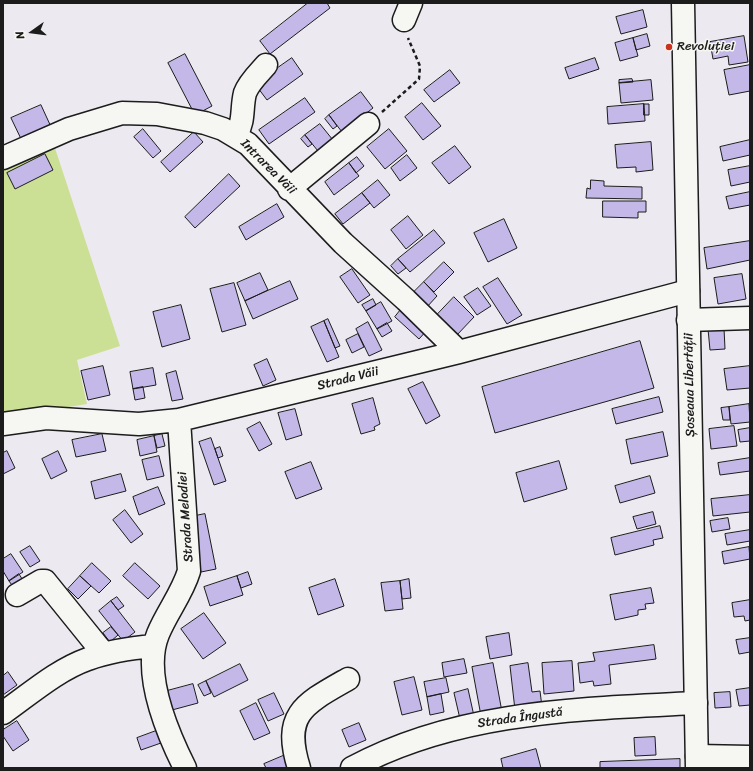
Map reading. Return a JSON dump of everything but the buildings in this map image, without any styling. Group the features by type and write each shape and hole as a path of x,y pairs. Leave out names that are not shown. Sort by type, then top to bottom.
{"street":[{"name":"Șoseaua Libertății","path":"683,3 697,762"},
{"path":"236,136 244,116 246,92 254,78 266,65"},
{"name":"Intrarea Văii","path":"3,158 68,128 122,113 157,114 223,129 248,144 289,189 343,243 406,300 459,352"},
{"path":"289,189 368,124"},
{"name":"Strada Văii","path":"3,424 46,418 66,418 139,424 179,420 459,352 688,291"},
{"path":"688,320 750,318"},
{"name":"Strada Melodiei","path":"179,420 189,571 185,586 159,632 154,646 152,661 153,678 158,696 174,746 184,768"},
{"path":"17,595 41,581 45,581 104,654"},
{"path":"3,713 60,673 87,659 104,654 154,646"},
{"path":"299,768 294,753 292,734 298,715 313,700 348,679"},
{"name":"Strada Îngustă","path":"352,768 403,744 456,728 479,723 574,710 696,703"},
{"path":"697,762 750,757"}],"path":[{"path":"368,124 419,79 420,66 404,26 408,12"}],"green space":[{"path":"54,145 120,346 77,360 87,404 3,418 3,168"}],"place":[{"name":"Revoluției","path":"669,47"}]}
